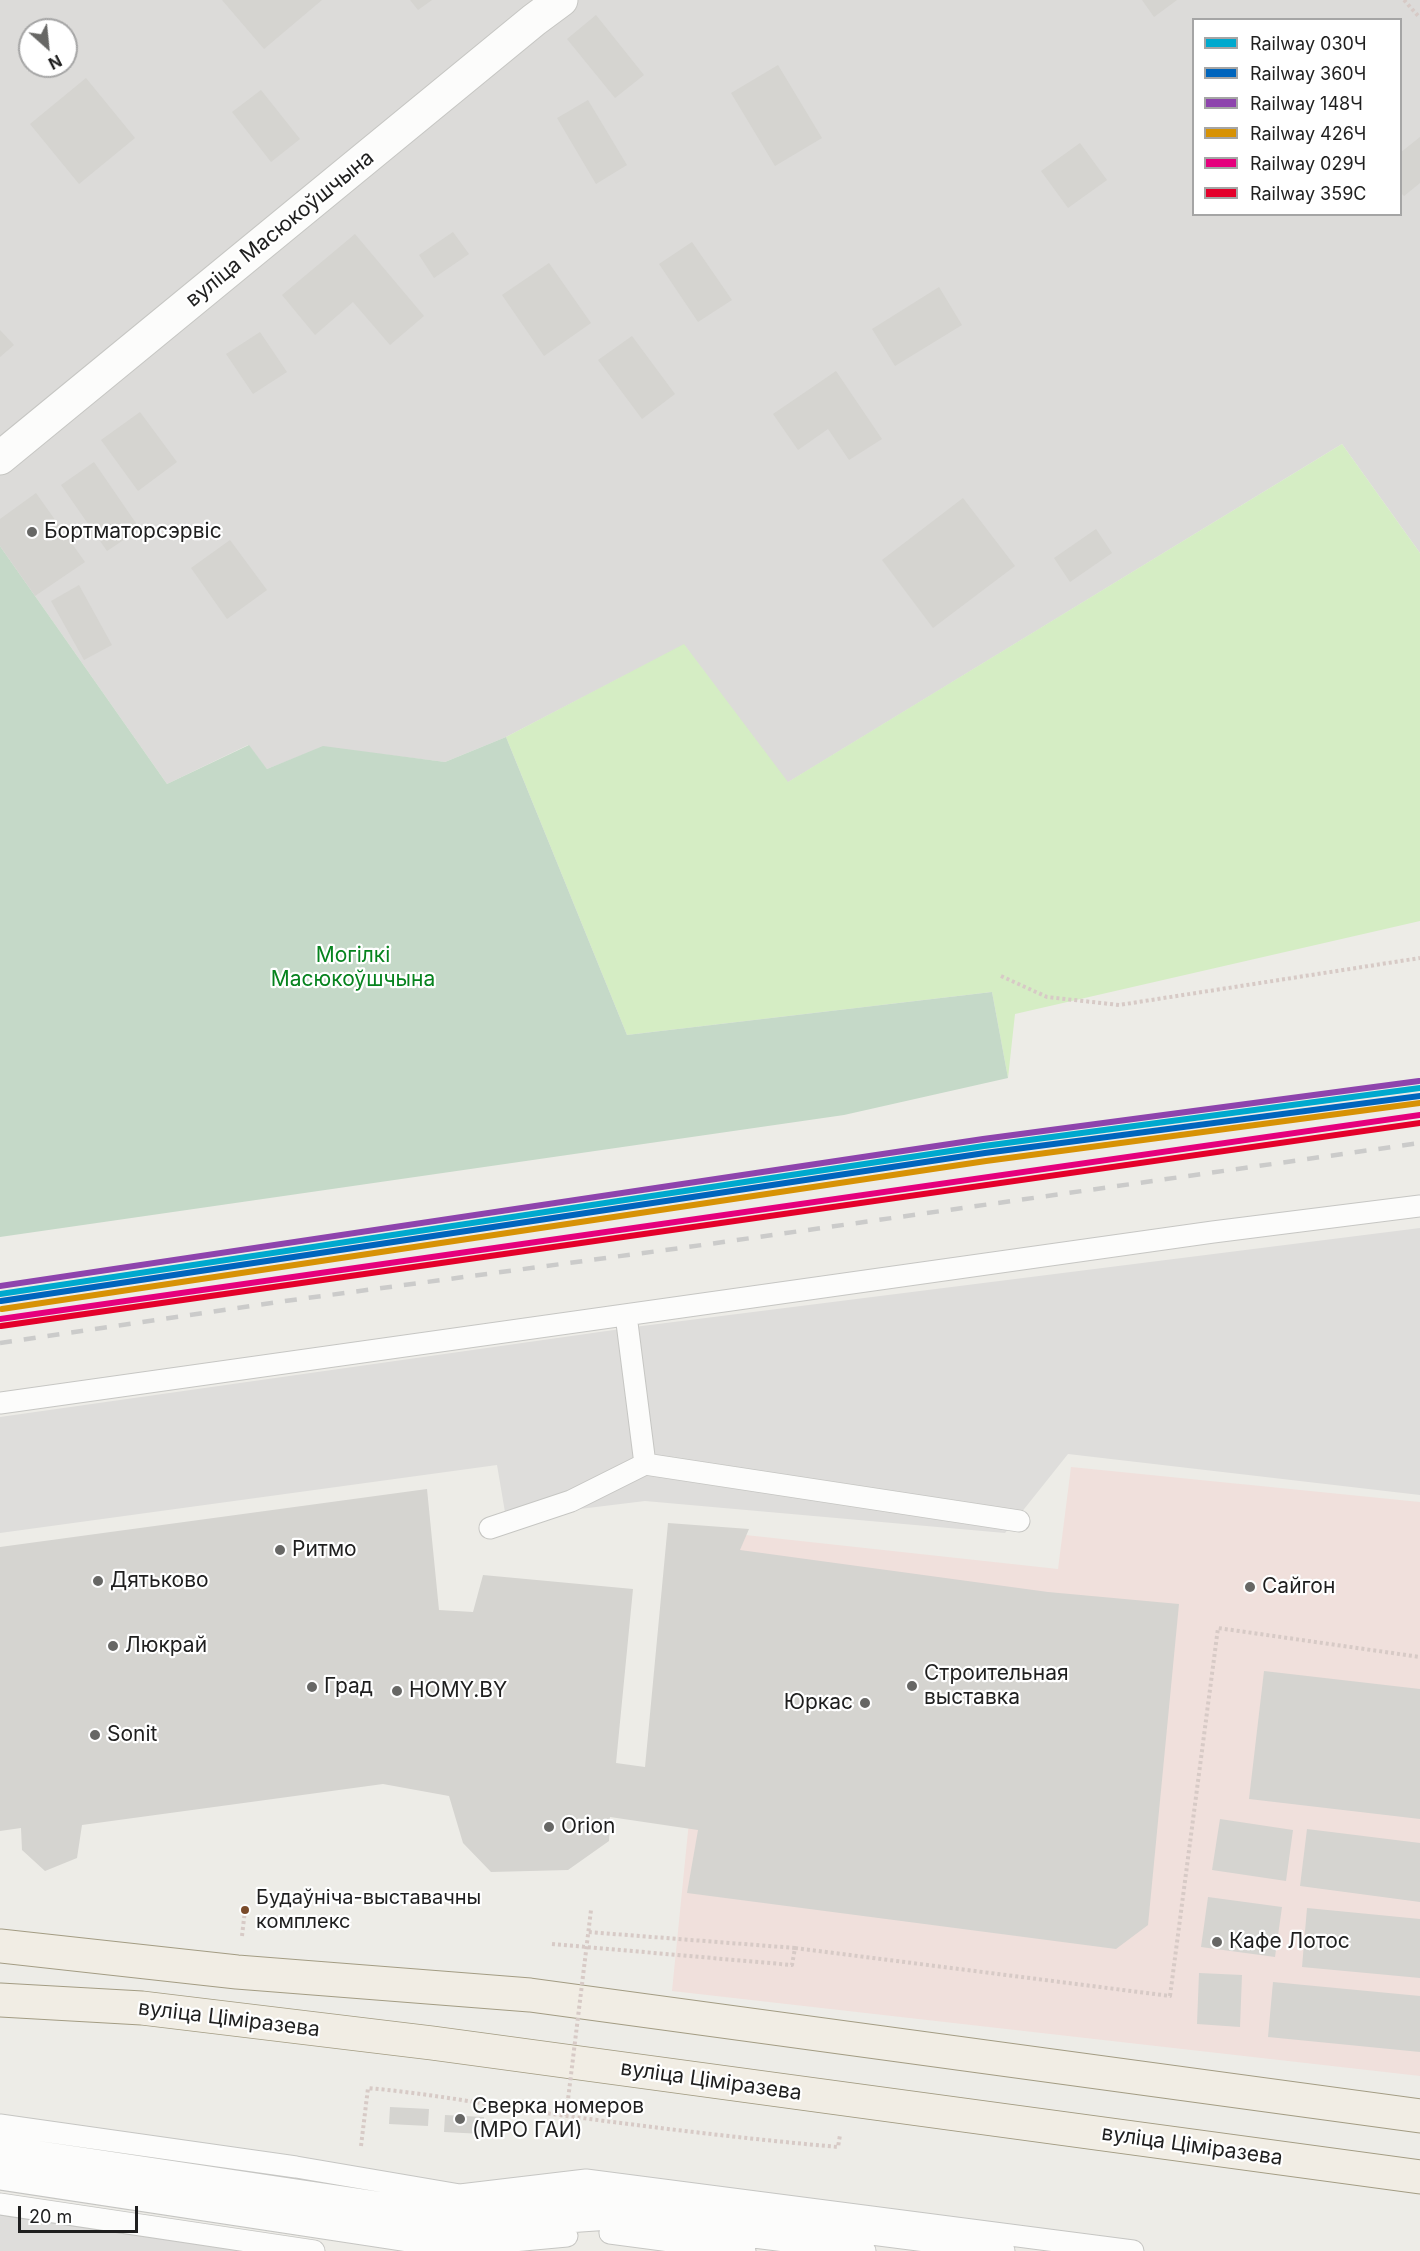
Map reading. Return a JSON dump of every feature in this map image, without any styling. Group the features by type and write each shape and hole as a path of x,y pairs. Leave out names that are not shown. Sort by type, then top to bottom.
{"main road":[{"path":"0,1946 237,1972 530,1995 1420,2116"},
{"name":"вуліца Ціміразева","path":"0,2000 142,2008 432,2043 1420,2177"}],"street":[{"name":"вуліца Масюкоўшчына","path":"0,458 561,0"}],"lane":[{"path":"0,1403 1213,1232 1420,1206"},
{"path":"626,1315 645,1464"},
{"path":"490,1528 571,1501 645,1464 1019,1521"},
{"path":"0,2125 296,2167 460,2195 586,2180 1133,2251"},
{"path":"0,2146 456,2214 597,2199 1004,2251"},
{"path":"0,2162 450,2230 610,2219 865,2251"},
{"path":"0,2179 448,2247 606,2233 745,2251"},
{"path":"0,2204 314,2251"}],"path":[{"path":"1404,0 1420,18"},
{"path":"1001,976 1047,998 1119,1005 1420,958"},
{"path":"588,1932 795,1948 1170,1996 1218,1628 1420,1657"},
{"path":"566,2116 591,1910"},
{"path":"552,1944 792,1965 795,1948"},
{"path":"405,2092 566,2116 755,2140 838,2147"}],"shaded area":[{"path":"0,0 1420,0 1420,553 1342,444 787,783 684,645 506,737 445,762 323,747 267,769 248,745 167,784 0,546"},
{"path":"1420,1228 1420,1495 1068,1454 1005,1533 645,1501 506,1518 497,1465 0,1533 0,1417 642,1326"},
{"path":"1071,1467 1420,1502 1420,2076 672,1991 718,1532 1058,1569"},
{"path":"0,2216 13,2217 250,2251 0,2251"}],"green space":[{"path":"1342,444 1420,553 1420,921 1015,1014 1008,1078 992,992 627,1035 506,737 684,644 788,782"},
{"name":"Могілкі Масюкоўшчына","path":"0,546 167,784 249,745 267,769 323,746 445,762 506,737 627,1035 992,992 1008,1078 844,1115 0,1237"}],"building":[{"path":"222,0 322,0 264,49"},
{"path":"410,0 432,0 418,10"},
{"path":"1142,0 1177,0 1154,17"},
{"path":"596,15 644,75 615,98 567,39"},
{"path":"778,65 822,138 775,166 731,93"},
{"path":"86,78 135,138 79,184 30,124"},
{"path":"261,90 300,139 271,162 232,112"},
{"path":"588,100 627,165 596,184 557,118"},
{"path":"1420,137 1420,183 1404,196 1402,194 1402,151"},
{"path":"1080,143 1107,180 1068,208 1041,171"},
{"path":"453,232 469,254 434,278 419,255"},
{"path":"355,234 424,316 390,345 353,302 315,335 282,295"},
{"path":"692,242 732,300 698,322 659,264"},
{"path":"549,263 591,323 544,356 502,295"},
{"path":"939,287 962,325 895,366 872,329"},
{"path":"0,330 14,345 0,357"},
{"path":"260,332 287,372 253,394 226,354"},
{"path":"632,336 675,394 642,419 598,360"},
{"path":"836,371 882,439 849,460 828,429 798,450 773,414"},
{"path":"140,412 177,462 138,491 101,440"},
{"path":"94,462 140,529 107,551 61,485"},
{"name":"Бортматорсэрвіс","path":"36,493 85,562 35,596 0,546 0,519"},
{"path":"963,498 1015,566 933,628 882,560"},
{"path":"1096,529 1112,553 1070,582 1054,558"},
{"path":"230,540 267,590 227,619 191,568"},
{"path":"79,585 112,645 84,660 51,601"},
{"path":"427,1489 439,1610 473,1612 483,1575 633,1589 616,1763 645,1767 668,1523 749,1529 740,1550 1048,1592 1179,1604 1148,1925 1116,1949 687,1893 698,1830 610,1817 609,1841 568,1870 491,1872 463,1843 449,1796 383,1784 82,1825 77,1858 45,1871 22,1850 21,1828 0,1831 0,1547"},
{"path":"1264,1671 1420,1689 1420,1819 1249,1799"},
{"path":"1220,1819 1293,1830 1286,1881 1212,1870"},
{"path":"1307,1829 1420,1843 1420,1902 1300,1886"},
{"path":"1208,1897 1282,1907 1275,1957 1201,1947"},
{"path":"1307,1908 1420,1919 1420,1978 1302,1967"},
{"path":"1199,1973 1242,1975 1240,2027 1197,2024"},
{"path":"1273,1982 1420,1996 1420,2052 1268,2037"},
{"path":"390,2107 429,2109 428,2126 389,2124"},
{"path":"445,2115 484,2117 483,2134 444,2132"}],"railway":[{"path":"0,1343 285,1301 688,1247 1420,1143"}],"rail line":[{"name":"148Ч","path":"0,1286 983,1139 1419,1081"},
{"name":"030Ч","path":"0,1294 984,1146 1420,1088"},
{"name":"360Ч","path":"1,1301 985,1153 1420,1096"},
{"name":"426Ч","path":"2,1309 986,1161 1420,1103"},
{"name":"029Ч","path":"0,1319 1420,1115"},
{"name":"359С","path":"1,1326 1420,1123"}],"place":[{"name":"Бортматорсэрвіс","path":"32,532"},
{"name":"Ритмо","path":"280,1550"},
{"name":"Дятьково","path":"98,1581"},
{"name":"Сайгон","path":"1250,1587"},
{"name":"Люкрай","path":"113,1646"},
{"name":"Строительная выставка","path":"912,1686"},
{"name":"Град","path":"312,1687"},
{"name":"HOMY.BY","path":"397,1691"},
{"name":"Юркас","path":"865,1703"},
{"name":"Sonit","path":"95,1735"},
{"name":"Orion","path":"549,1827"},
{"name":"Будаўніча-выставачны комплекс","path":"245,1910"},
{"name":"Кафе Лотос","path":"1217,1942"},
{"name":"Сверка номеров (МРО ГАИ)","path":"460,2119"}]}
